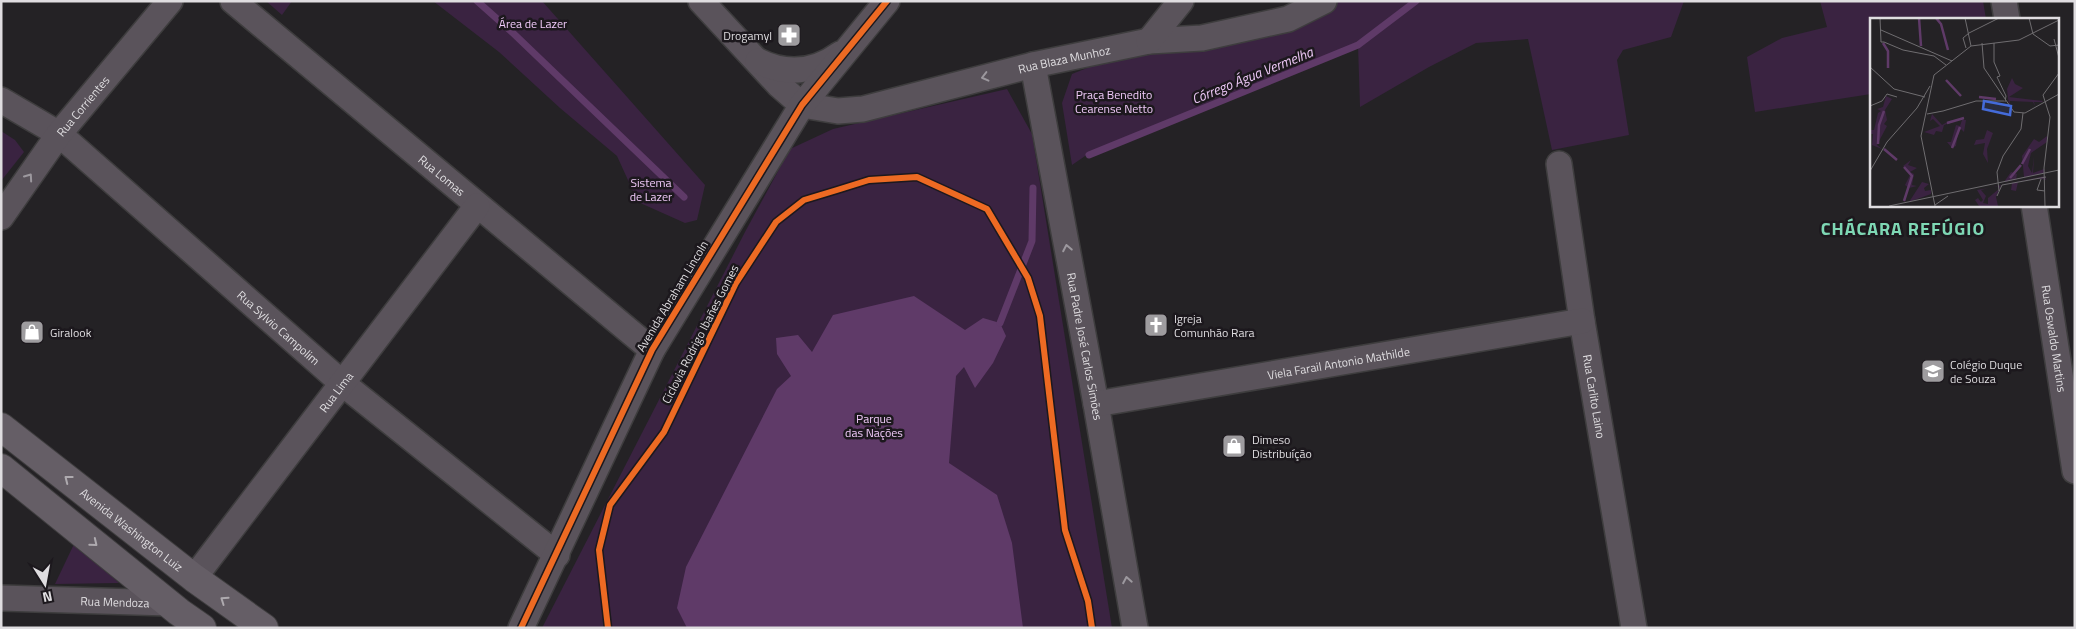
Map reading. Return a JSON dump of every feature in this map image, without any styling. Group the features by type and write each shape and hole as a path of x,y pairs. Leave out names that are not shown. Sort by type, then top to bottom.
{"main road":[{"name":"Avenida Washington Luiz","path":"1,427 194,578 264,628"},
{"path":"1,468 176,614 202,628"}],"street":[{"name":"Rua Corrientes","path":"1,218 59,134 170,1"},
{"name":"Rua Lomas","path":"232,1 652,350"},
{"path":"701,1 802,106"},
{"name":"Avenida Abraham Lincoln","path":"521,628 652,350 802,106 847,48 887,1"},
{"path":"1150,41 1181,1"},
{"name":"Rua Blaza Munhoz","path":"802,106 838,111 863,109 1033,65 1150,41 1202,38 1288,19 1324,1"},
{"path":"2004,1 2007,18"},
{"path":"756,60 772,68 792,72 812,68 833,59 847,48"},
{"name":"Rua Padre José Carlos Simões","path":"1033,65 1096,404 1135,628"},
{"name":"Rua Sylvio Campolim","path":"1,100 59,134 342,383 557,555"},
{"name":"Rua Carlito Laino","path":"1559,164 1582,322 1634,628"},
{"name":"Rua Lima","path":"194,578 477,206"},
{"name":"Rua Oswaldo Martins","path":"2034,206 2075,471"},
{"name":"Viela Farail Antonio Mathilde","path":"1096,404 1582,322"},
{"name":"Rua Mendoza","path":"1,598 176,614"}],"green space":[{"path":"266,1 292,1 282,15"},
{"path":"433,1 542,1 705,185 697,220 685,223 638,202 617,156 560,108 499,52"},
{"name":"Praça Benedito Cearense Netto","path":"1340,1 1684,1 1671,37 1623,50 1617,60 1629,135 1552,150 1528,39 1476,43 1429,67 1360,107 1358,45 1088,154 1072,165 1062,103 1072,74 1102,62 1289,24"},
{"path":"1820,1 1983,1 1986,18 1870,18 1870,94 1755,112 1747,57 1782,38 1827,27"},
{"name":"Parque das Nações","path":"1007,89 1032,134 1112,628 542,628 745,232 790,149 833,129"},
{"path":"1,131 15,140 24,152 1,181"},
{"path":"75,542 119,583 55,584"}],"shaded area":[{"path":"914,296 965,330 983,318 1000,323 1006,336 993,363 975,388 964,367 956,376 949,463 997,495 1012,543 1023,628 687,628 677,608 686,567 777,389 791,376 777,354 776,338 798,335 812,352 833,315"}],"waterway":[{"path":"477,1 684,197"},
{"name":"Córrego Água Vermelha","path":"1089,155 1358,45 1416,1"},
{"name":"Córrego Água Vermelha","path":"1000,323 1032,241 1033,188"}],"cycle path":[{"path":"521,628 652,350 802,105 887,1"},
{"name":"Ciclovia Rodrigo Ibañes Gomes","path":"608,628 599,550 610,505 664,432 736,283 776,222 804,200 869,180 917,177 987,209 1028,278 1040,316 1065,530 1088,601 1092,628"}],"place":[{"name":"Drogamyl","path":"789,35"},
{"name":"Igreja Comunhão Rara","path":"1156,325"},
{"name":"Giralook","path":"32,332"},
{"name":"Colégio Duque de Souza","path":"1933,371"},
{"name":"Dimeso Distribuíção","path":"1234,446"}],"district":[{"name":"CHÁCARA REFÚGIO","path":"1903,228"}],"park label":[{"name":"Área de Lazer","path":"533,23"},
{"name":"Sistema de Lazer","path":"651,189"}]}
